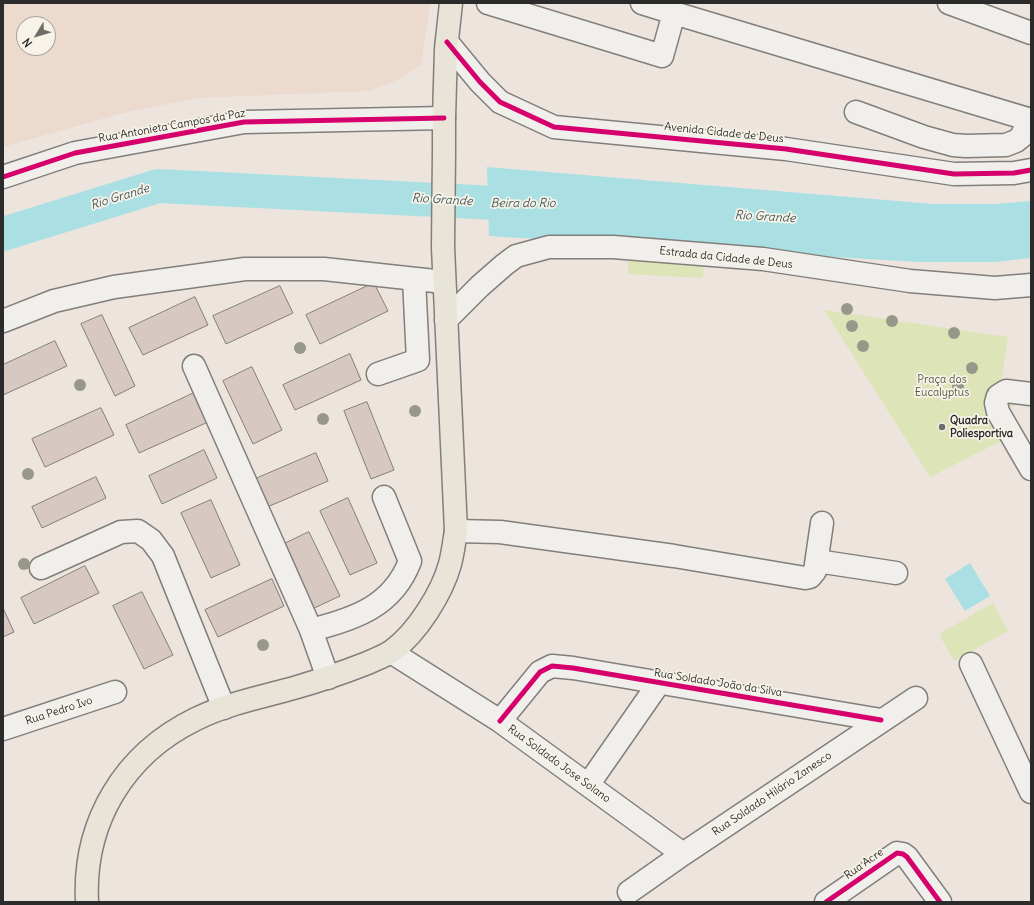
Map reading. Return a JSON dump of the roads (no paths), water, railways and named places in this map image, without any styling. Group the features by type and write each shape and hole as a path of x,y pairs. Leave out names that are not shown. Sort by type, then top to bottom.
{"main road":[{"path":"87,902 87,876 90,848 107,804 132,767 152,746 197,718 224,708 328,678 370,662 391,652 404,640 428,610 439,592 450,564 456,531 446,320 427,281 442,247 447,42 451,3"}],"street":[{"path":"488,3 662,56 674,13"},
{"path":"642,3 1030,120 1021,137 1016,141 1006,145 966,146 953,145 924,137 856,112"},
{"path":"949,3 1031,33"},
{"name":"Avenida Cidade de Deus","path":"447,42 480,82 500,102 554,127 786,150 954,174 1014,173 1031,170"},
{"name":"Rua Antonieta Campos da Paz","path":"3,177 75,153 244,122 444,124"},
{"name":"Estrada da Cidade de Deus","path":"446,320 488,278 516,256 549,247 613,247 763,260 910,281 995,288 1031,285"},
{"path":"3,321 54,301 114,287 245,269 324,269 427,281 418,360 378,374"},
{"path":"194,366 311,630 328,678"},
{"path":"1031,394 1006,391 998,396 996,403 998,412 1031,469"},
{"path":"311,630 349,619 373,607 391,593 405,574 410,561 384,497"},
{"path":"456,531 500,532 674,556 805,578 810,577 815,571 822,523"},
{"path":"41,568 121,532 138,531 151,540 163,556 224,708"},
{"path":"817,561 896,573"},
{"name":"Rua Soldado Jose Solano","path":"391,652 500,721 683,854"},
{"path":"971,664 1031,792"},
{"name":"Rua Soldado João da Silva","path":"500,721 540,672 552,666 573,668 881,720"},
{"path":"588,785 659,683"},
{"name":"Rua Pedro Ivo","path":"3,729 114,692"},
{"name":"Rua Soldado Hilário Zanesco","path":"629,892 881,720 916,698"},
{"name":"Rua Acre","path":"826,902 900,852 907,857 940,902"}],"water":[{"name":"Beira do Rio","path":"487,167 934,204 994,204 1031,201 1031,258 995,262 917,262 489,236"},
{"path":"970,563 990,596 965,611 945,579"}],"waterway":[{"name":"Rio Grande","path":"3,234 158,186 535,205"}],"place":[{"name":"Quadra Poliesportiva","path":"942,427"}],"park label":[{"name":"Praça dos Eucalyptus","path":"942,386"}]}
